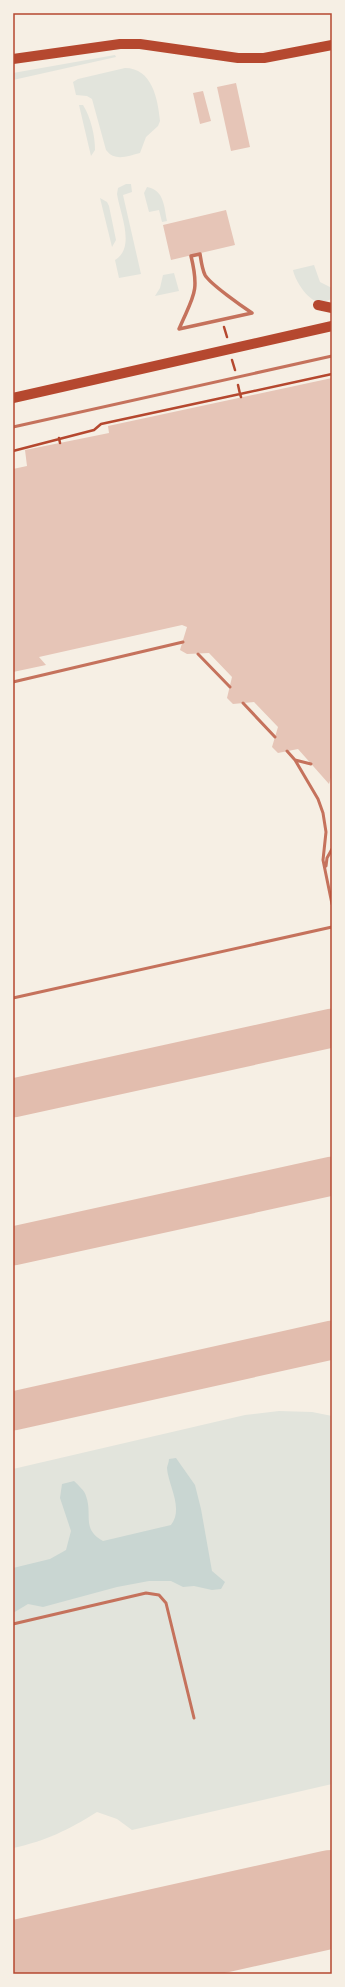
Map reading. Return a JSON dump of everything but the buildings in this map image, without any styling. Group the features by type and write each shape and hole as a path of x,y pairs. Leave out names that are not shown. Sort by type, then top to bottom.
{"main road":[{"path":"13,59 120,44 140,44 238,58 264,58 332,45"},
{"path":"318,306 332,308"},
{"path":"13,398 332,326"}],"street":[{"path":"200,254 205,275 211,282 237,304 252,313 179,329 191,305 197,283 191,256 200,254"}],"lane":[{"path":"13,427 332,356"},
{"path":"13,682 182,643"},
{"path":"198,654 230,688"},
{"path":"242,703 275,738"},
{"path":"287,751 295,760 318,799 326,827 322,852 332,904"},
{"path":"295,760 310,764"},
{"path":"325,872 327,858 332,849"},
{"path":"13,998 332,927"},
{"path":"13,1624 146,1593 159,1596 166,1603 194,1718"}],"path":[{"path":"13,451 94,430 101,424 240,394 241,397"},
{"path":"59,438 60,443"}],"shaded area":[{"path":"115,55 116,57 13,80 13,73"},
{"path":"125,68 134,69 142,73 152,86 160,121 158,126 146,137 140,153 126,157 118,157 113,156 106,150 92,99 87,96 76,95 73,82 78,79"},
{"path":"79,105 83,105 92,127 95,150 91,156"},
{"path":"126,184 131,184 132,192 123,195 141,274 119,278 115,260 125,247 126,239 117,194 118,188"},
{"path":"147,187 157,191 160,195 164,204 167,221 162,222 159,210 149,212 144,193"},
{"path":"100,198 107,202 109,206 116,240 112,247"},
{"path":"314,265 320,282 332,288 332,299 319,302 310,298 296,279 293,270"},
{"path":"174,273 179,291 155,296 160,288 163,275"},
{"path":"279,1411 312,1412 332,1416 332,1784 132,1830 117,1819 97,1812 56,1834 36,1842 13,1848 13,1469 245,1415"},
{"path":"176,1458 195,1485 201,1509 212,1571 225,1582 221,1589 212,1590 194,1586 183,1587 171,1581 149,1581 117,1587 43,1607 28,1604 13,1613 13,1568 50,1559 66,1550 71,1531 60,1498 62,1484 74,1481 84,1492 88,1503 89,1521 92,1532 103,1541 171,1525 175,1518 176,1504 167,1468 169,1459"}],"taxiway":[{"path":"13,1098 332,1028"},
{"path":"13,1246 332,1176"},
{"path":"13,1411 332,1340"}],"runway":[{"path":"13,1970 332,1899"}]}
